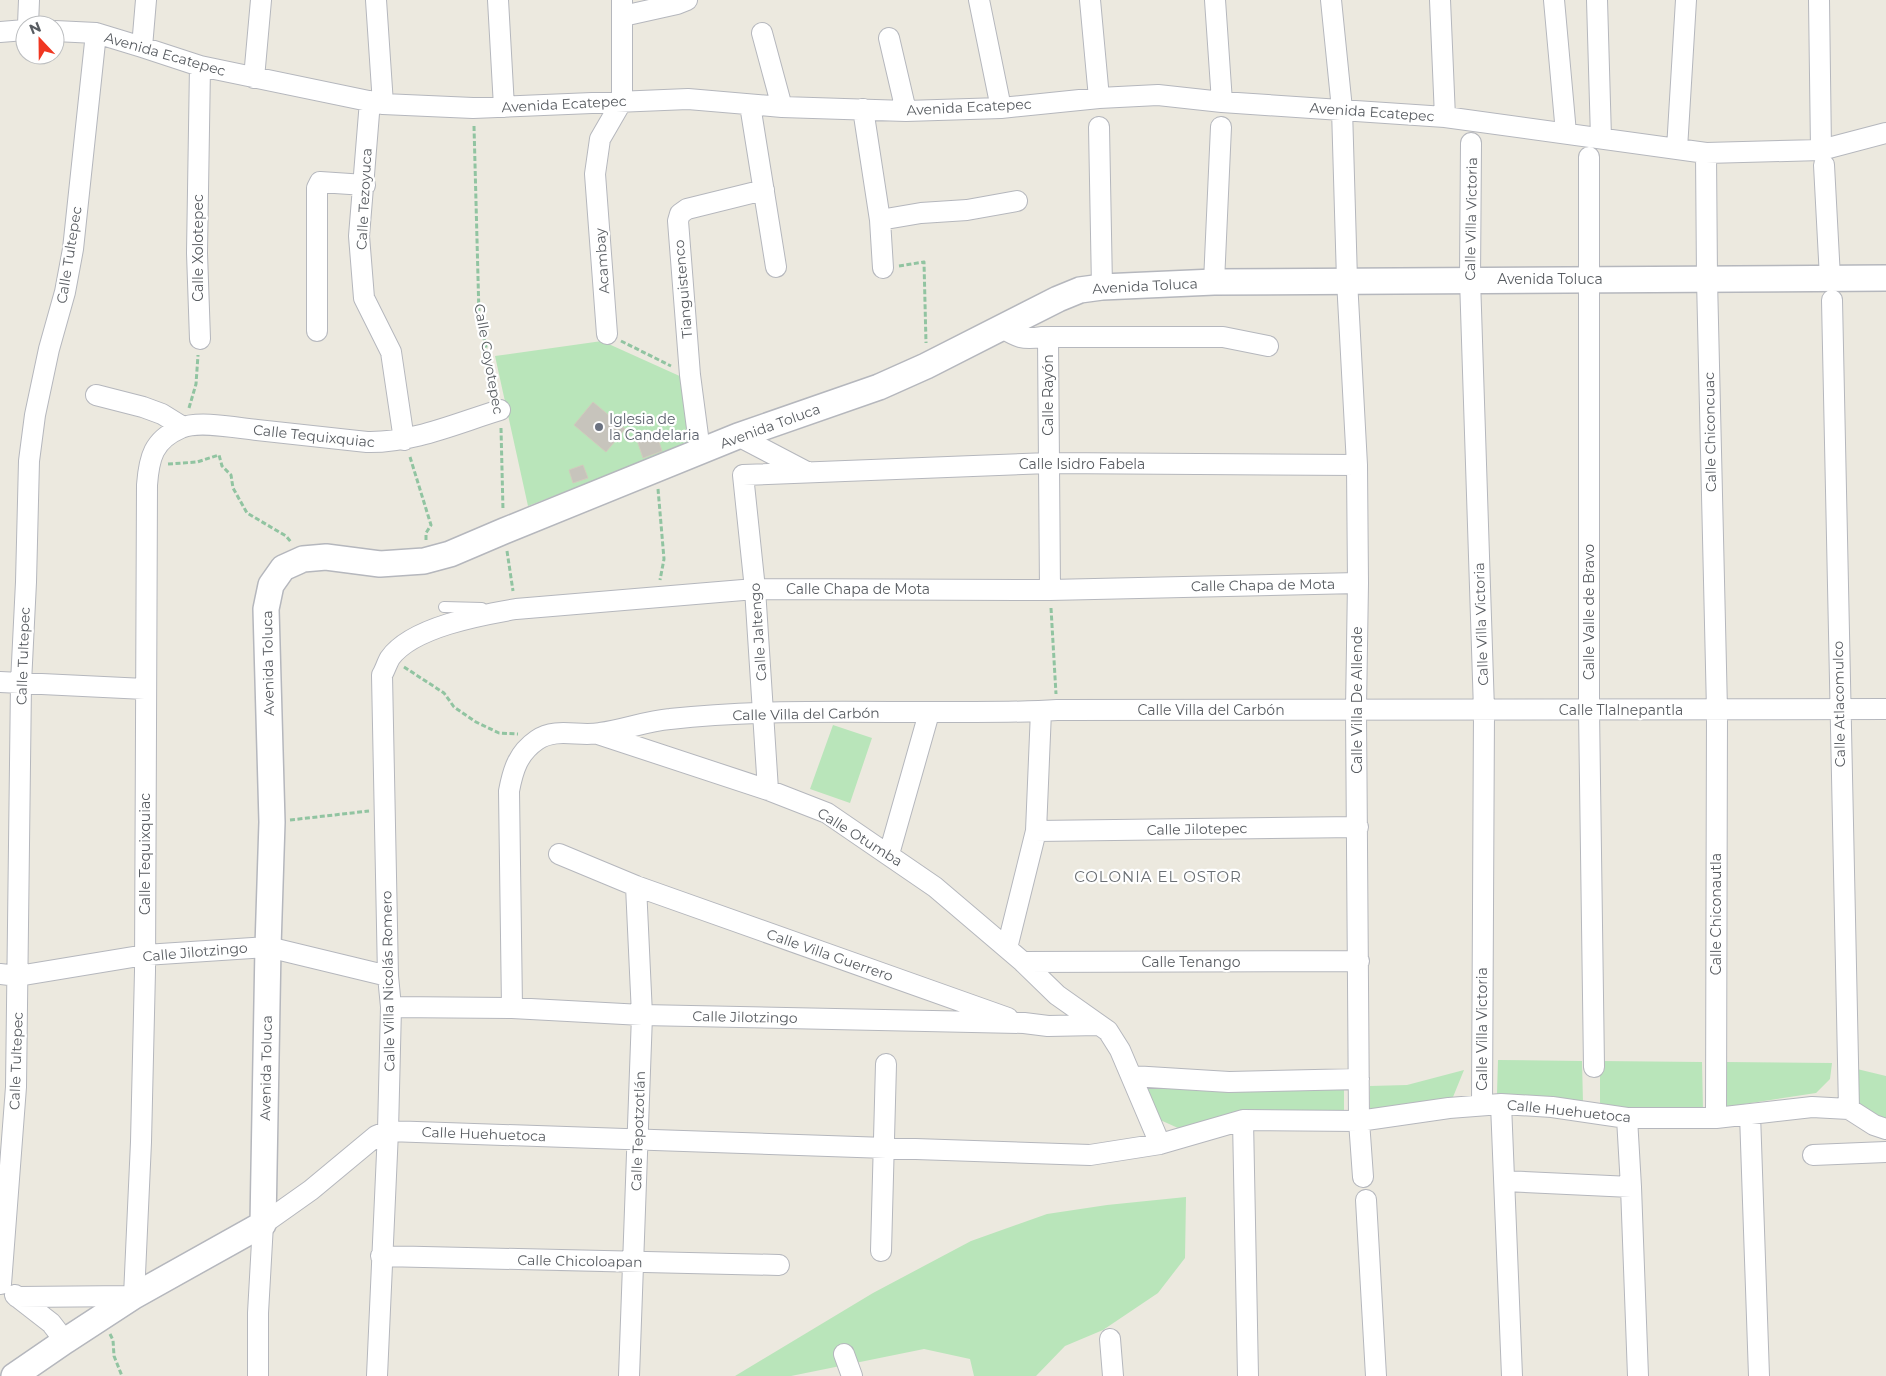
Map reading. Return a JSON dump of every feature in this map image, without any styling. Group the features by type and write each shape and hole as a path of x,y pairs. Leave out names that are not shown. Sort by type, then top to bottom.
{"street":[{"path":"28,0 28,15"},
{"path":"142,47 146,0"},
{"path":"254,78 261,0"},
{"name":"Calle Tezoyuca","path":"376,0 376,103 364,185 359,236 364,298 391,352 404,440"},
{"path":"498,0 504,107"},
{"path":"622,101 623,8 677,4 687,0"},
{"path":"979,0 1001,108"},
{"path":"1090,0 1099,98"},
{"path":"1215,0 1222,102"},
{"name":"Calle Villa De Allende","path":"1331,0 1342,109 1347,280 1357,465 1356,709 1359,1121 1364,1177"},
{"path":"1440,0 1445,117"},
{"path":"1554,0 1566,133"},
{"path":"1597,0 1601,138"},
{"path":"1676,149 1686,0"},
{"name":"Calle Atlacomulco","path":"1819,0 1822,157 1831,289 1848,1109"},
{"path":"0,32 15,31"},
{"name":"Avenida Ecatepec","path":"65,32 96,34 200,66 376,103 473,108 688,99 782,107 906,111 1001,108 1099,98 1158,95 1222,102 1445,117 1706,153 1822,157 1886,133"},
{"path":"762,33 782,107"},
{"name":"Calle Tultepec","path":"0,1283 6,1230 9,975 26,582 29,461 35,415 49,349 65,292 73,248 96,34"},
{"path":"889,38 906,111"},
{"name":"Calle Xolotepec","path":"200,66 197,253 200,339"},
{"name":"Acambay","path":"607,334 595,174 600,139 622,101"},
{"path":"750,105 776,267"},
{"path":"863,110 880,220 883,268"},
{"path":"1099,127 1102,287"},
{"path":"1214,282 1221,127"},
{"name":"Calle Villa Victoria","path":"1472,143 1470,279 1484,710 1492,1105 1505,1181 1512,1376"},
{"name":"Calle Chiconcuac","path":"1706,153 1716,710"},
{"name":"Calle Valle de Bravo","path":"1589,157 1589,710 1594,1067"},
{"path":"317,331 316,188 320,182 326,181 364,185"},
{"name":"Tianguistenco","path":"700,451 690,375 678,221 680,214 687,208 764,190"},
{"path":"880,220 921,213 967,210 1017,201"},
{"name":"Avenida Toluca","path":"263,1224 272,822 266,609 271,585 283,568 303,559 326,557 380,564 424,561 450,554 738,436 879,387 926,366 1058,299 1080,290 1102,287 1214,282 1470,279 1707,279 1831,289 1886,278"},
{"name":"Calle Rayón","path":"1002,328 1017,337 1048,338 1050,590"},
{"path":"1048,338 1223,337 1268,346"},
{"path":"96,395 143,407 162,414 183,427"},
{"name":"Calle Tequixquiac","path":"134,1296 141,1142 145,956 146,486 148,465 155,448 166,437 183,427 212,425 367,442 404,440 500,410"},
{"name":"Calle Isidro Fabela","path":"738,436 807,472"},
{"name":"Calle Isidro Fabela","path":"743,475 1049,463 1357,465"},
{"name":"Calle Jaltengo","path":"743,475 764,713 768,790"},
{"name":"Calle Chapa de Mota","path":"382,675 391,657 405,644 425,633 478,615 516,609 754,589 1050,590 1358,583"},
{"name":"Calle Villa Nicolás Romero","path":"377,1376 388,1132 391,1007 388,976 382,675"},
{"path":"0,682 146,689"},
{"name":"Calle Tlalnepantla","path":"1356,709 1886,709"},
{"name":"Calle Villa del Carbón","path":"512,1008 509,791 513,770 521,753 538,739 563,732 598,734 639,723 670,719 764,713 1356,709"},
{"path":"1007,948 1036,831 1049,710"},
{"name":"Calle Chiconautla","path":"1716,710 1716,1118"},
{"path":"889,854 929,713"},
{"name":"Calle Otumba","path":"598,734 768,790 827,813 935,887 1024,962 1057,995 1108,1031 1132,1076 1160,1144"},
{"name":"Calle Jilotepec","path":"1036,831 1358,827"},
{"name":"Calle Villa Guerrero","path":"559,854 636,886 1024,1024"},
{"name":"Calle Tepotzotlán","path":"628,1376 642,1015 636,886"},
{"name":"Calle Jilotzingo","path":"9,975 145,956 268,946 388,976"},
{"name":"Calle Tenango","path":"1024,962 1359,961"},
{"path":"1048,1026 1059,1019 1061,1010 1057,995"},
{"name":"Calle Jilotzingo","path":"391,1007 512,1008 642,1015 1048,1026 1098,1025"},
{"path":"881,1251 886,1064"},
{"path":"1132,1076 1230,1082 1359,1079"},
{"name":"Calle Huehuetoca","path":"388,1132 1090,1155 1160,1144 1243,1120 1359,1121 1492,1105 1552,1107 1627,1118 1716,1118 1812,1107 1848,1109 1874,1125 1886,1129"},
{"path":"1750,1114 1759,1376"},
{"path":"1627,1118 1638,1376"},
{"path":"1243,1120 1248,1376"},
{"path":"14,1376 134,1296 263,1224 312,1190 376,1136 388,1132"},
{"path":"1812,1155 1886,1152"},
{"path":"1505,1181 1631,1187"},
{"path":"1366,1200 1376,1376"},
{"path":"258,1376 258,1313 263,1224"},
{"name":"Calle Chicoloapan","path":"382,1256 779,1265"},
{"path":"0,1283 51,1323 65,1341"},
{"path":"17,1297 134,1296"},
{"path":"1110,1339 1113,1376"},
{"path":"844,1354 852,1376"}],"lane":[{"path":"444,607 516,609"}],"path":[{"name":"Calle Coyotepec","path":"473,108 479,316 500,410 504,531 516,609"},
{"path":"883,268 924,262 926,366"},
{"path":"607,334 690,375"},
{"path":"183,427 196,384 200,339"},
{"path":"404,440 432,526 426,533 424,561"},
{"path":"148,465 198,462 219,455 222,466 231,475 233,488 246,513 286,536 303,559"},
{"path":"656,468 664,559 658,597"},
{"path":"1049,710 1050,590"},
{"path":"391,657 444,693 454,707 476,722 499,733 518,733 538,739"},
{"path":"272,822 385,810"},
{"path":"103,1316 112,1340 114,1356 122,1376"}],"green space":[{"path":"602,341 684,378 697,441 528,506 495,356"},
{"path":"833,725 872,738 850,803 810,789"},
{"path":"1498,1060 1582,1061 1583,1103 1497,1094"},
{"path":"1600,1061 1702,1062 1703,1110 1637,1111 1600,1106"},
{"path":"1725,1062 1832,1063 1830,1079 1816,1093 1725,1107"},
{"path":"1857,1069 1886,1076 1886,1120 1859,1104"},
{"path":"1464,1070 1453,1097 1412,1108 1370,1109 1370,1086 1407,1085"},
{"path":"1143,1082 1344,1086 1344,1115 1178,1128 1158,1119"},
{"path":"1186,1197 1185,1258 1158,1293 1103,1330 1065,1346 1036,1376 974,1376 970,1359 924,1349 791,1376 735,1376 873,1293 971,1241 1047,1214 1107,1205"}],"building":[{"name":"Iglesia de la Candelaria","path":"593,402 625,429 606,452 574,425"},
{"path":"656,433 662,451 643,458 637,440"},
{"path":"583,465 588,478 573,483 569,470"}],"place":[{"name":"Iglesia de la Candelaria","path":"599,427"}],"district":[{"name":"COLONIA EL OSTOR","path":"1158,876"}]}
